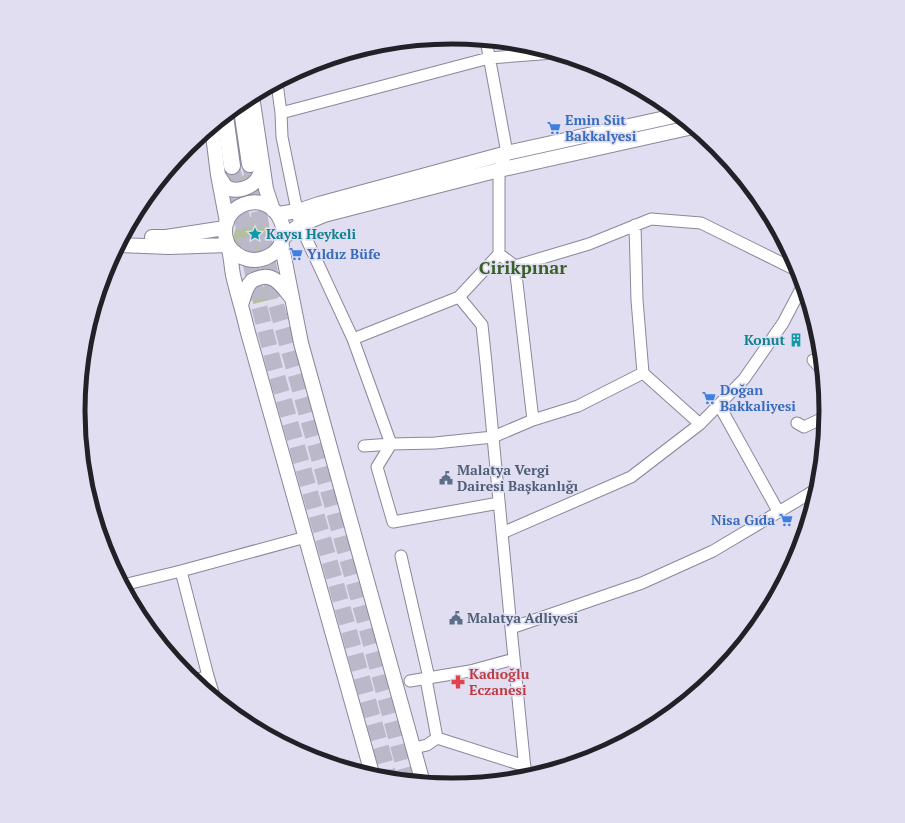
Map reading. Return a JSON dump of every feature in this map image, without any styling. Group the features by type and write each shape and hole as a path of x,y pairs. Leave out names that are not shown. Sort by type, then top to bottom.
{"highway":[{"path":"243,110 256,164"},
{"path":"226,122 232,166"}],"main road":[{"path":"218,175 225,185 232,189 241,190 250,186 259,177 256,164 252,103"},
{"path":"671,117 507,153 298,211 276,212 268,205 250,202 240,206 228,217 225,237 231,250 239,257 254,261 264,259 272,255 282,240 300,225 324,215 499,170 687,128"},
{"path":"213,133 226,225"},
{"path":"256,164 276,212 282,222 282,240 301,343 422,777"},
{"path":"129,237 166,238 226,225"},
{"path":"125,245 168,247 228,245"},
{"path":"228,245 233,275 247,328 306,537 368,769"},
{"path":"241,305 250,282 266,276 276,279 292,299"}],"street":[{"path":"353,339 459,297 499,254 499,170 507,153 487,46"},
{"path":"281,113 489,58 537,54"},
{"path":"278,88 282,137 300,225 353,339 391,444"},
{"path":"515,266 589,244 651,219 701,223 790,267"},
{"path":"635,225 637,300 643,373 700,424"},
{"path":"499,254 515,266 533,420"},
{"path":"502,533 631,477 700,424 744,379 783,323 800,292"},
{"path":"459,297 482,325 525,772"},
{"path":"814,360 817,364"},
{"path":"364,446 435,443 493,437 533,420 578,406 643,373"},
{"path":"719,405 778,511"},
{"path":"797,423 804,427 820,419"},
{"path":"391,444 377,466 393,522 499,503"},
{"path":"511,628 642,583 713,550 778,511 809,501"},
{"path":"128,584 306,537"},
{"path":"401,556 427,678 437,738"},
{"path":"181,571 212,690"},
{"path":"410,681 470,671 514,659"},
{"path":"201,679 208,676"},
{"path":"414,748 426,745 437,738"},
{"path":"437,738 525,766"}],"green space":[{"path":"256,173 253,181 233,183 229,178"},
{"path":"253,217 266,223 272,236 266,249 253,255 240,249 234,236 240,223"},
{"path":"266,287 274,291 278,298 253,304 254,294 258,290"}],"tunnel":[{"path":"250,164 275,301 406,776"},
{"path":"232,166 259,306 274,365 388,773"}],"place":[{"name":"Emin Süt Bakkalyesi","path":"554,128"},
{"name":"Kaysı Heykeli","path":"255,234"},
{"name":"Yıldız Büfe","path":"296,254"},
{"name":"Konut","path":"796,340"},
{"name":"Doğan Bakkaliyesi","path":"709,398"},
{"name":"Malatya Vergi Dairesi Başkanlığı","path":"446,478"},
{"name":"Nisa Gıda","path":"786,520"},
{"name":"Malatya Adliyesi","path":"456,618"},
{"name":"Kadıoğlu Eczanesi","path":"458,682"}],"district":[{"name":"Cirikpınar","path":"523,268"}]}
